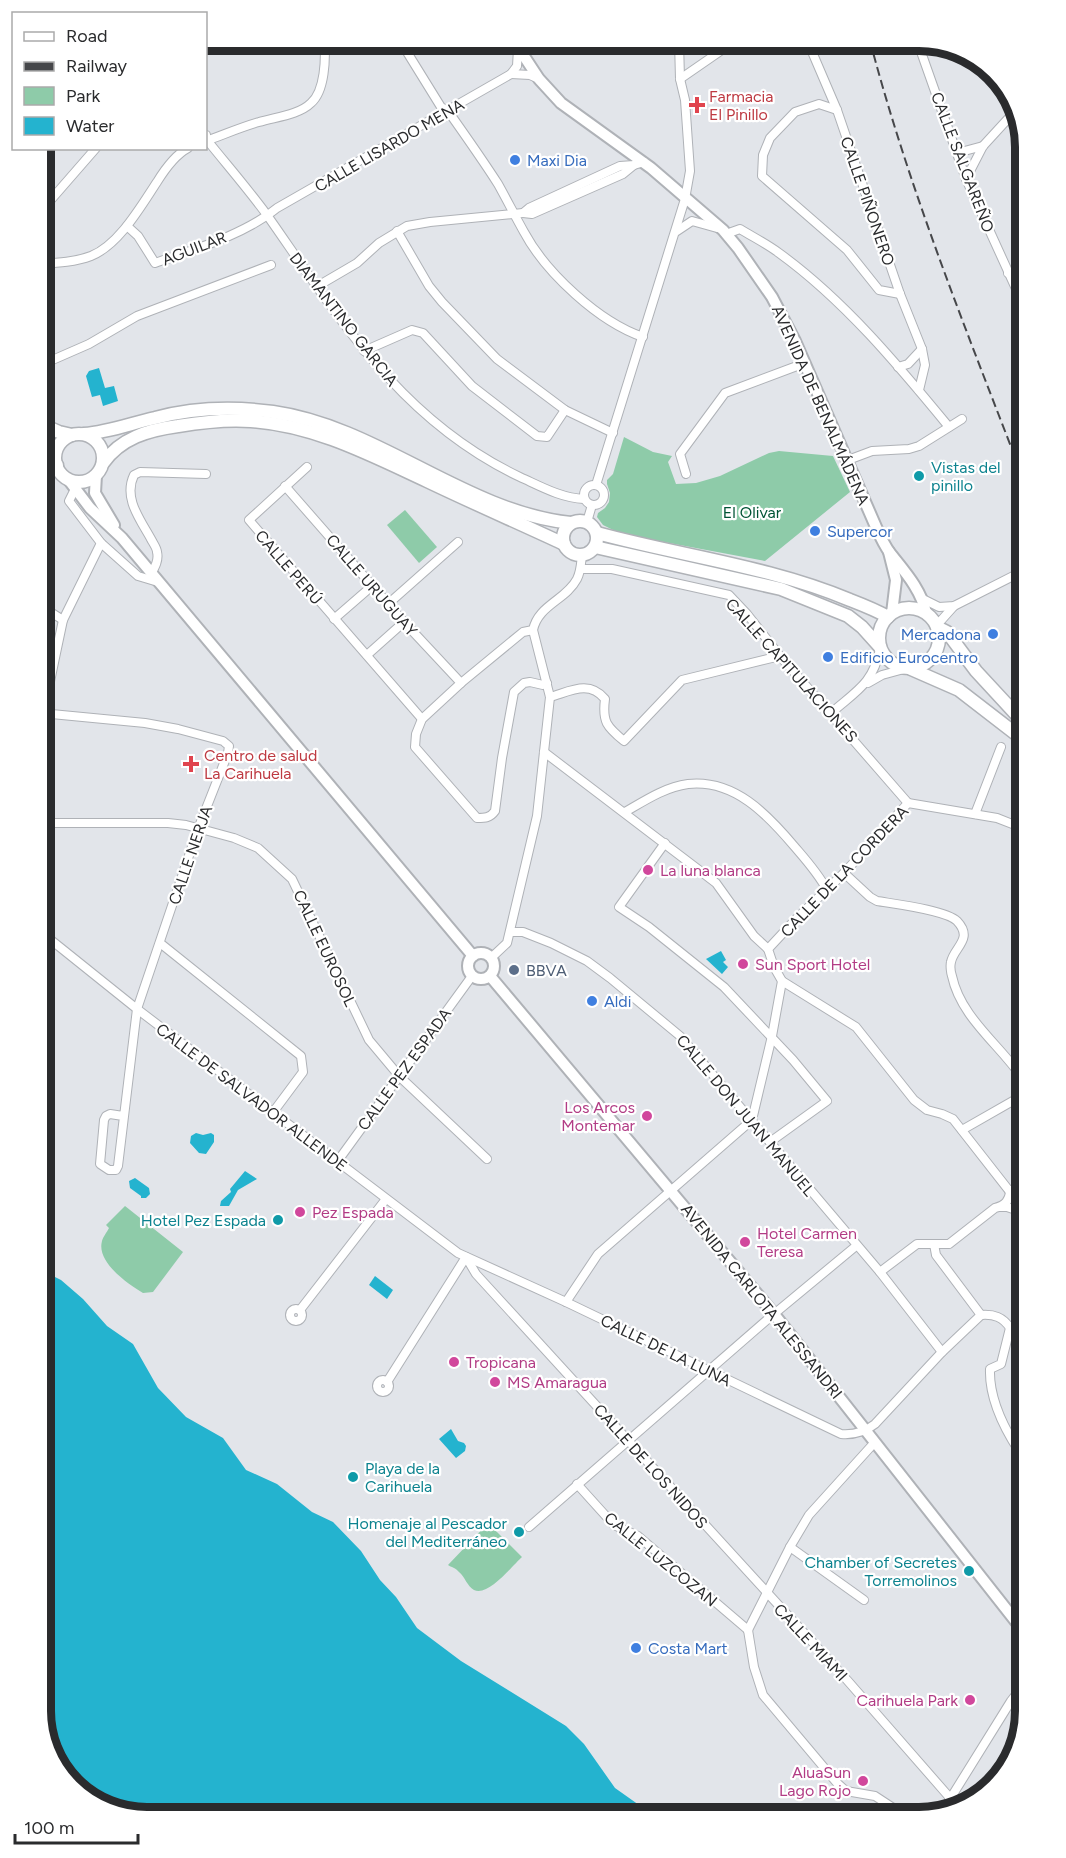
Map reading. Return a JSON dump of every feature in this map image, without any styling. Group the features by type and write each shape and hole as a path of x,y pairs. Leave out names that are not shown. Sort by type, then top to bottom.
{"main road":[{"name":"AVENIDA DE BENALMÁDENA","path":"521,51 539,79 570,110 724,232 772,297 805,363 876,528 889,552 923,599 927,614"},
{"path":"57,465 57,450 66,438 78,435 98,433 157,417 191,412 251,410 275,412 311,421 353,436 510,510 550,521 587,522 597,533 785,577 890,615"},
{"path":"122,538 95,493 96,475 111,452 139,435 160,428 230,420 272,423 349,445 564,544 572,553 582,555 590,552 595,547 597,533"},
{"path":"51,428 97,442 101,448 103,463"},
{"path":"51,458 90,508 122,538 472,956"},
{"path":"71,484 83,482 96,475"},
{"path":"564,544 563,536 572,523"},
{"path":"595,547 781,589 813,600 848,616 862,627 890,662 959,690 1015,733"},
{"name":"AVENIDA DE BENALMÁDENA","path":"889,552 896,580 890,615"},
{"path":"880,648 879,631 890,615 909,608 927,614 937,626 947,632 976,671 1015,712"},
{"path":"908,669 920,667 935,655 939,646 937,626"},
{"path":"482,953 491,958 494,968 490,976 482,979 472,976 468,966 472,956 482,953"},
{"name":"AVENIDA CARLOTA ALESSANDRI","path":"490,976 774,1314 1015,1619"}],"street":[{"path":"207,139 301,110 313,102 323,81 326,51"},
{"path":"406,51 441,107 448,111 519,214 524,234 556,277 616,325 643,337"},
{"path":"511,74 517,66 518,51"},
{"path":"596,485 677,231 685,199 690,171 679,51"},
{"path":"680,79 721,51"},
{"name":"CALLE SALGAREÑO","path":"921,51 966,178 1015,288"},
{"name":"CALLE PIÑONERO","path":"813,54 837,110 900,294 922,349 925,365 919,390"},
{"path":"511,74 530,75 539,79"},
{"name":"CALLE LISARDO MENA","path":"267,216 277,208 511,74"},
{"path":"837,110 819,104 795,112 770,138 763,155 762,176 847,250 879,290 900,294"},
{"path":"966,178 983,146 1010,117"},
{"name":"DIAMANTINO GARCIA","path":"207,140 267,216 364,351 405,397 428,417 492,464 551,491 584,499"},
{"path":"957,153 983,146"},
{"path":"51,200 94,150"},
{"path":"51,263 81,260 105,248 127,226 163,173 184,150"},
{"path":"316,287 357,263 379,243 407,226 519,214 529,207 620,166 639,164"},
{"name":"AGUILAR","path":"127,226 138,236 155,263 212,242 267,216"},
{"path":"677,231 692,221 702,222 724,232 740,229 787,259 814,280 898,367 949,427"},
{"path":"397,231 442,303 497,359 565,410 613,433"},
{"path":"51,361 89,344 137,316 271,266"},
{"path":"1008,273 1015,274"},
{"path":"364,351 412,330 423,333 472,386 537,436 547,437 565,410"},
{"path":"898,367 908,364 922,349"},
{"path":"686,474 680,454 725,393 805,363"},
{"path":"848,460 872,451 909,449 920,446 962,418"},
{"name":"CALLE PERÚ","path":"307,467 249,520 423,719"},
{"path":"71,484 69,501 101,543 138,576 155,578 158,550 134,509 130,498 130,482 134,475 140,472 206,474"},
{"path":"596,485 602,489 604,496 599,503 592,505 584,499 585,489 596,485"},
{"name":"CALLE URUGUAY","path":"285,486 404,622 461,683"},
{"path":"587,522 592,505"},
{"path":"388,604 458,542"},
{"path":"51,668 63,620 101,543"},
{"path":"491,958 507,943 537,816 550,698 533,630 535,619 574,584 581,569 582,555"},
{"name":"CALLE CAPITULACIONES","path":"581,569 612,569 729,595 908,803"},
{"path":"927,614 939,607 954,606 1015,576"},
{"name":"CALLE PERÚ","path":"334,619 372,586"},
{"path":"923,599 939,607"},
{"path":"937,626 954,606"},
{"path":"51,612 63,620"},
{"path":"367,655 404,622"},
{"path":"533,630 523,632 461,683 423,719 417,734 416,747 477,818 492,816 495,811 514,692 524,683 543,685 547,683"},
{"path":"864,685 876,668 880,648"},
{"path":"550,698 581,687 598,691 605,699 603,714 606,723 624,741 682,680 780,656"},
{"path":"831,713 864,685 882,675 908,669"},
{"name":"CALLE NERJA","path":"51,714 145,723 223,741 229,746 198,829 137,1009 118,1166 116,1170 109,1170 100,1164 104,1120 110,1114 123,1116"},
{"path":"975,814 1001,747"},
{"path":"544,752 716,883 754,936 768,949"},
{"path":"625,812 662,792 686,784 704,784 725,789 743,797 767,815 820,877 827,890"},
{"name":"CALLE DE LA CORDERA","path":"782,981 768,949 844,873 908,803 997,818 1015,825"},
{"name":"CALLE EUROSOL","path":"51,823 168,823 234,838 258,848 292,879 369,1040 400,1077 487,1160"},
{"path":"665,843 619,907 649,927 724,987 772,1036 827,1101 770,1142"},
{"path":"844,873 877,901 940,913 959,922 964,935 962,944 951,963 952,977 971,1016 1015,1069"},
{"name":"CALLE DON JUAN MANUEL","path":"510,932 523,932 587,961 680,1036 880,1272 942,1352"},
{"name":"CALLE DE SALVADOR ALLENDE","path":"51,940 337,1162 466,1257"},
{"path":"160,943 301,1056 303,1072 274,1111"},
{"name":"CALLE PEZ ESPADA","path":"337,1162 472,976"},
{"path":"566,1302 598,1254 752,1120 772,1036 782,981 856,1027 914,1100 927,1110 953,1119 1015,1197"},
{"path":"962,1130 1015,1100"},
{"path":"880,1272 917,1244 949,1244 995,1208 1007,1202 1010,1190"},
{"path":"300,1310 386,1199"},
{"path":"995,1208 1015,1209"},
{"path":"934,1244 936,1255 981,1315"},
{"path":"528,1527 856,1246"},
{"path":"387,1382 466,1257"},
{"name":"CALLE DE LA LUNA","path":"466,1257 566,1302 842,1434 850,1435 866,1431"},
{"name":"CALLE DE LOS NIDOS","path":"466,1257 476,1274 767,1593"},
{"path":"866,1431 981,1315 996,1315 1011,1328 1001,1364 990,1369 990,1381 996,1404 1015,1444"},
{"path":"876,1442 809,1515 748,1630 754,1667 763,1695 846,1791 875,1796 890,1807"},
{"name":"CALLE LUZCOZAN","path":"577,1484 614,1525 638,1536 748,1630"},
{"path":"790,1547 864,1600"},
{"name":"CALLE MIAMI","path":"767,1593 951,1799"},
{"path":"949,1802 1015,1696"}],"green space":[{"name":"El Olivar","path":"624,437 653,452 672,456 668,462 676,484 696,483 720,476 769,453 779,451 833,456 850,492 765,561 621,534 603,525 597,517 609,502 610,493 607,480 613,474"},
{"path":"405,510 437,547 419,563 387,525"},
{"path":"125,1206 183,1252 153,1292 143,1293 129,1284 108,1264 101,1249 102,1241 109,1228 106,1225"},
{"path":"488,1523 522,1557 493,1585 480,1591 474,1590 458,1571 448,1565"}],"water":[{"path":"99,368 105,388 114,386 118,401 103,406 100,395 92,397 86,376 89,371"},
{"path":"721,951 726,960 723,962 728,967 722,974 706,959"},
{"path":"196,1133 214,1135 214,1142 206,1154 199,1153 190,1143 191,1136"},
{"path":"245,1171 257,1179 238,1190 229,1206 220,1206 221,1201 231,1192 230,1189"},
{"path":"135,1178 149,1188 150,1194 146,1198 141,1198 130,1188 129,1181"},
{"path":"51,1275 61,1280 83,1299 107,1326 133,1344 158,1388 186,1417 223,1438 246,1470 277,1484 312,1512 333,1522 361,1551 417,1628 461,1661 566,1726 584,1744 615,1788 642,1807 141,1807 116,1802 84,1783 67,1764 61,1753 54,1736 51,1711"},
{"path":"375,1276 393,1290 387,1299 369,1285"},
{"path":"451,1429 458,1441 466,1446 465,1451 456,1458 439,1439"}],"railway":[{"path":"873,51 922,209 1015,457"}],"place":[{"name":"Farmacia El Pinillo","path":"697,105"},
{"name":"Maxi Dia","path":"515,160"},
{"name":"Vistas del pinillo","path":"919,476"},
{"name":"Supercor","path":"815,531"},
{"name":"Mercadona","path":"993,634"},
{"name":"Edificio Eurocentro","path":"828,657"},
{"name":"Centro de salud La Carihuela","path":"191,764"},
{"name":"La luna blanca","path":"648,870"},
{"name":"Sun Sport Hotel","path":"743,964"},
{"name":"BBVA","path":"514,970"},
{"name":"Aldi","path":"592,1001"},
{"name":"Los Arcos Montemar","path":"647,1116"},
{"name":"Pez Espada","path":"300,1212"},
{"name":"Hotel Pez Espada","path":"278,1220"},
{"name":"Hotel Carmen Teresa","path":"745,1242"},
{"name":"Tropicana","path":"454,1362"},
{"name":"MS Amaragua","path":"495,1382"},
{"name":"Playa de la Carihuela","path":"353,1477"},
{"name":"Homenaje al Pescador del Mediterráneo","path":"519,1532"},
{"name":"Chamber of Secretes Torremolinos","path":"969,1571"},
{"name":"Costa Mart","path":"636,1648"},
{"name":"Carihuela Park","path":"970,1700"},
{"name":"AluaSun Lago Rojo","path":"863,1781"}]}
